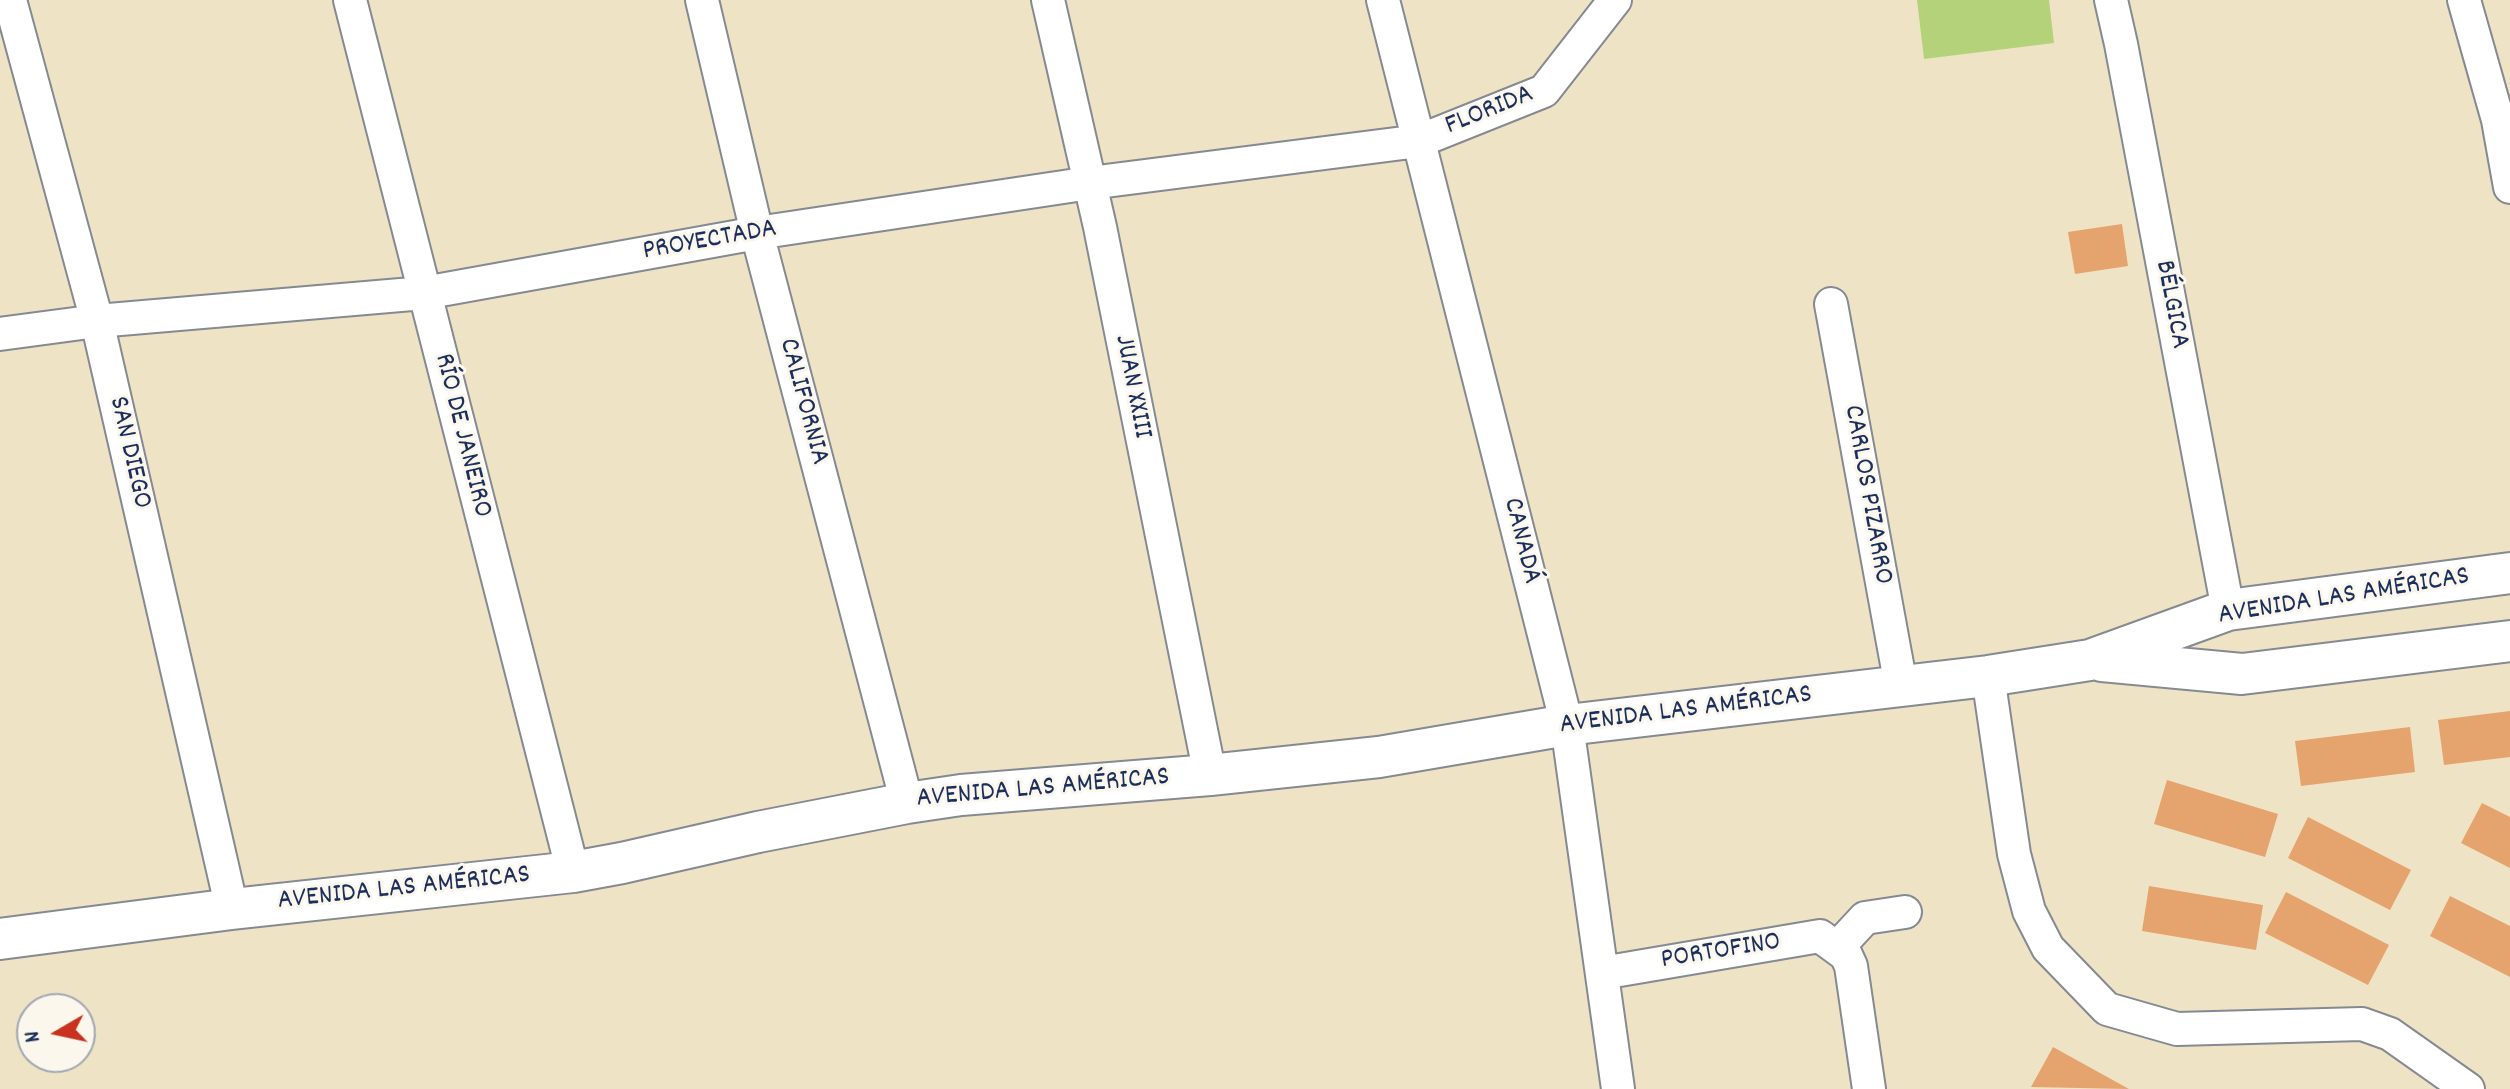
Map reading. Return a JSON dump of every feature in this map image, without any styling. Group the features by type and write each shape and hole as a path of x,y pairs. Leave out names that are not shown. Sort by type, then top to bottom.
{"street":[{"name":"SAN DIEGO","path":"10,0 97,321 232,909"},
{"name":"RÍO DE JANEIRO","path":"350,0 573,872"},
{"name":"CALIFORNIA","path":"702,0 757,233 907,803"},
{"name":"JUAN XXIII","path":"1048,0 1090,183 1210,775"},
{"name":"CANADÁ","path":"1383,0 1567,725 1618,1089"},
{"name":"FLORIDA","path":"1419,141 1544,91 1615,0"},
{"name":"BÉLGICA","path":"2111,0 2228,610"},
{"path":"2464,0 2498,120 2510,187"},
{"name":"PROYECTADA","path":"0,334 97,321 424,293 757,233 1090,183 1419,141"},
{"name":"CARLOS PIZARRO","path":"1831,304 1901,686"},
{"name":"AVENIDA LAS AMÉRICAS","path":"0,939 232,909 573,872 758,832 961,795 1210,775 1379,757 1567,725 1988,676 2090,660 2228,610 2510,573"},
{"name":"AVENIDA LAS AMÉRICAS","path":"2090,660 2242,674 2510,641"},
{"path":"1988,676 2014,854 2029,911 2048,948 2107,1009 2177,1029 2362,1024 2390,1034 2468,1089"},
{"path":"1869,1089 1851,966 1838,947 1865,918 1905,912"},
{"name":"PORTOFINO","path":"1602,973 1820,936 1838,947"}],"green space":[{"path":"1917,0 2049,0 2054,43 1924,59"}],"building":[{"path":"2122,224 2128,266 2075,274 2068,232"},
{"path":"2510,711 2510,757 2444,765 2438,720"},
{"path":"2410,727 2415,772 2301,786 2295,741"},
{"path":"2167,780 2278,814 2265,857 2154,824"},
{"path":"2482,803 2510,817 2510,868 2461,843"},
{"path":"2308,817 2411,870 2390,910 2288,858"},
{"path":"2149,886 2263,905 2256,950 2142,931"},
{"path":"2286,892 2389,945 2368,985 2265,933"},
{"path":"2450,896 2510,926 2510,977 2430,936"},
{"path":"2053,1047 2129,1089 2031,1087"}]}
